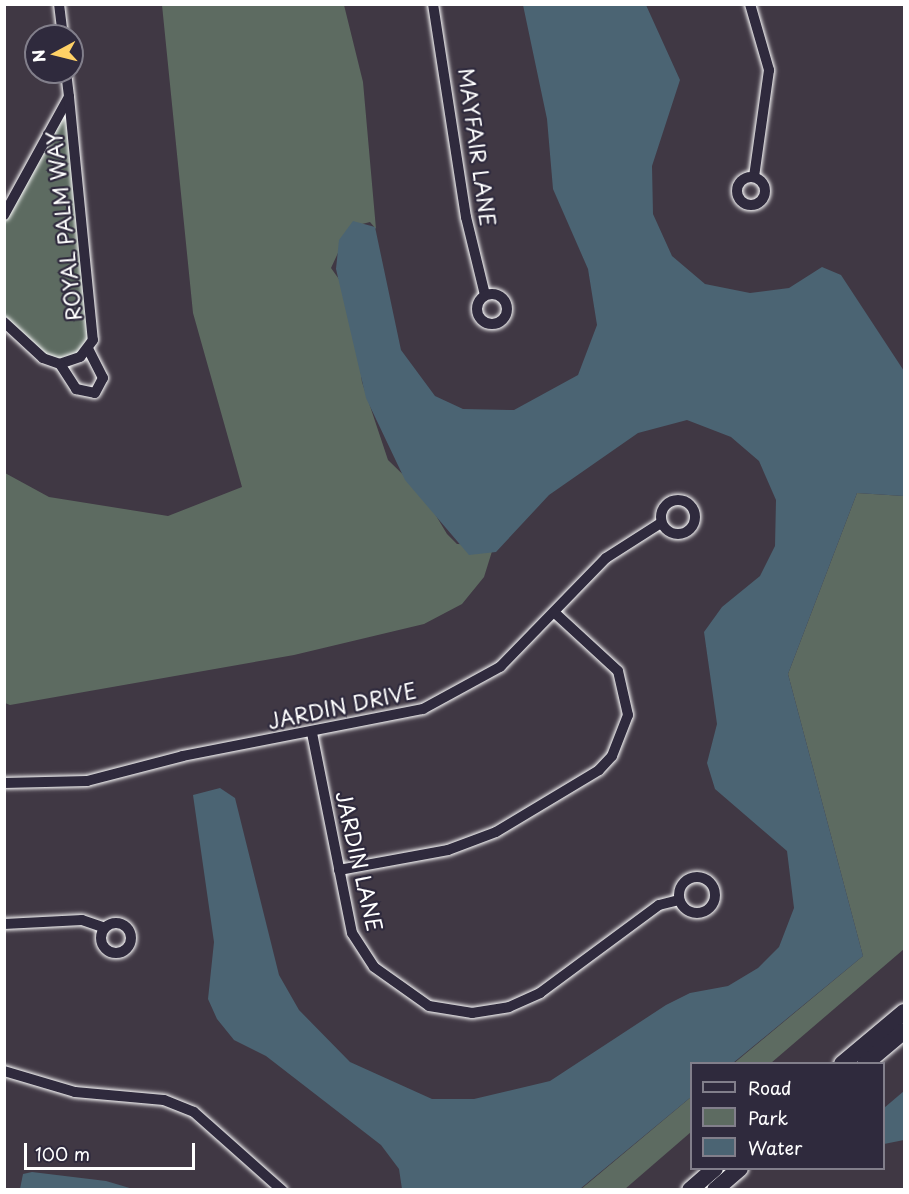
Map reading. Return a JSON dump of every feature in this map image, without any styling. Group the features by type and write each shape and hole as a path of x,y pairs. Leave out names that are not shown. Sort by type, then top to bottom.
{"street":[{"path":"59,4 62,24"},
{"name":"MAYFAIR LANE","path":"434,4 466,217 485,295"},
{"path":"750,4 769,70 754,177"},
{"name":"ROYAL PALM WAY","path":"4,322 43,357 60,364 76,389 95,393 103,378 89,350 94,327 67,84"},
{"name":"ROYAL PALM WAY","path":"4,215 69,97"},
{"name":"ROYAL PALM WAY","path":"60,364 89,350"},
{"name":"JARDIN DRIVE","path":"4,783 87,781 183,756 312,734 423,710 461,691 500,667 619,547 661,523"},
{"path":"339,870 448,850 506,827 599,770 612,756 628,715 618,671 555,614"},
{"name":"JARDIN LANE","path":"312,734 352,933 374,967 429,1006 472,1013 508,1007 540,993 659,905 679,900"},
{"path":"4,924 82,921 105,928"},
{"path":"844,1062 904,1012"},
{"path":"868,1062 904,1031"},
{"path":"4,1071 75,1092 164,1100 194,1112 282,1190"},
{"path":"690,1190 713,1170"},
{"path":"715,1190 738,1170"}],"green space":[{"path":"162,5 344,5 363,82 376,229 370,222 350,227 331,268 351,296 362,382 388,460 423,494 447,534 457,544 494,545 484,577 462,604 424,624 294,655 10,705 5,703 5,473 49,497 168,516 242,487 193,313"},
{"path":"69,97 89,350 60,364 43,358 5,322 4,215"},
{"path":"857,493 904,496 904,949 772,1062 735,1062 863,956 788,674"},
{"path":"690,1098 690,1133 625,1189 580,1190"}],"water":[{"path":"523,5 646,5 680,80 652,166 653,214 672,256 705,284 750,293 789,288 822,267 841,275 904,371 904,496 857,493 788,674 863,956 734,1062 690,1062 690,1098 580,1189 402,1189 399,1169 381,1145 266,1056 234,1040 217,1019 208,999 214,942 193,795 220,788 235,798 279,975 299,1010 350,1062 432,1099 474,1099 550,1081 666,1005 690,993 728,986 758,968 779,947 794,908 787,851 715,789 707,763 717,724 704,632 722,607 760,576 775,546 776,500 759,461 731,437 687,420 638,433 549,495 496,552 469,555 405,480 366,398 336,269 339,240 353,221 375,227 401,350 435,396 463,409 514,410 578,375 597,325 588,269 553,189 547,119"},
{"path":"904,1091 904,1140 885,1144 885,1107"},
{"path":"32,1172 106,1181 133,1189 20,1189 23,1174"}]}
